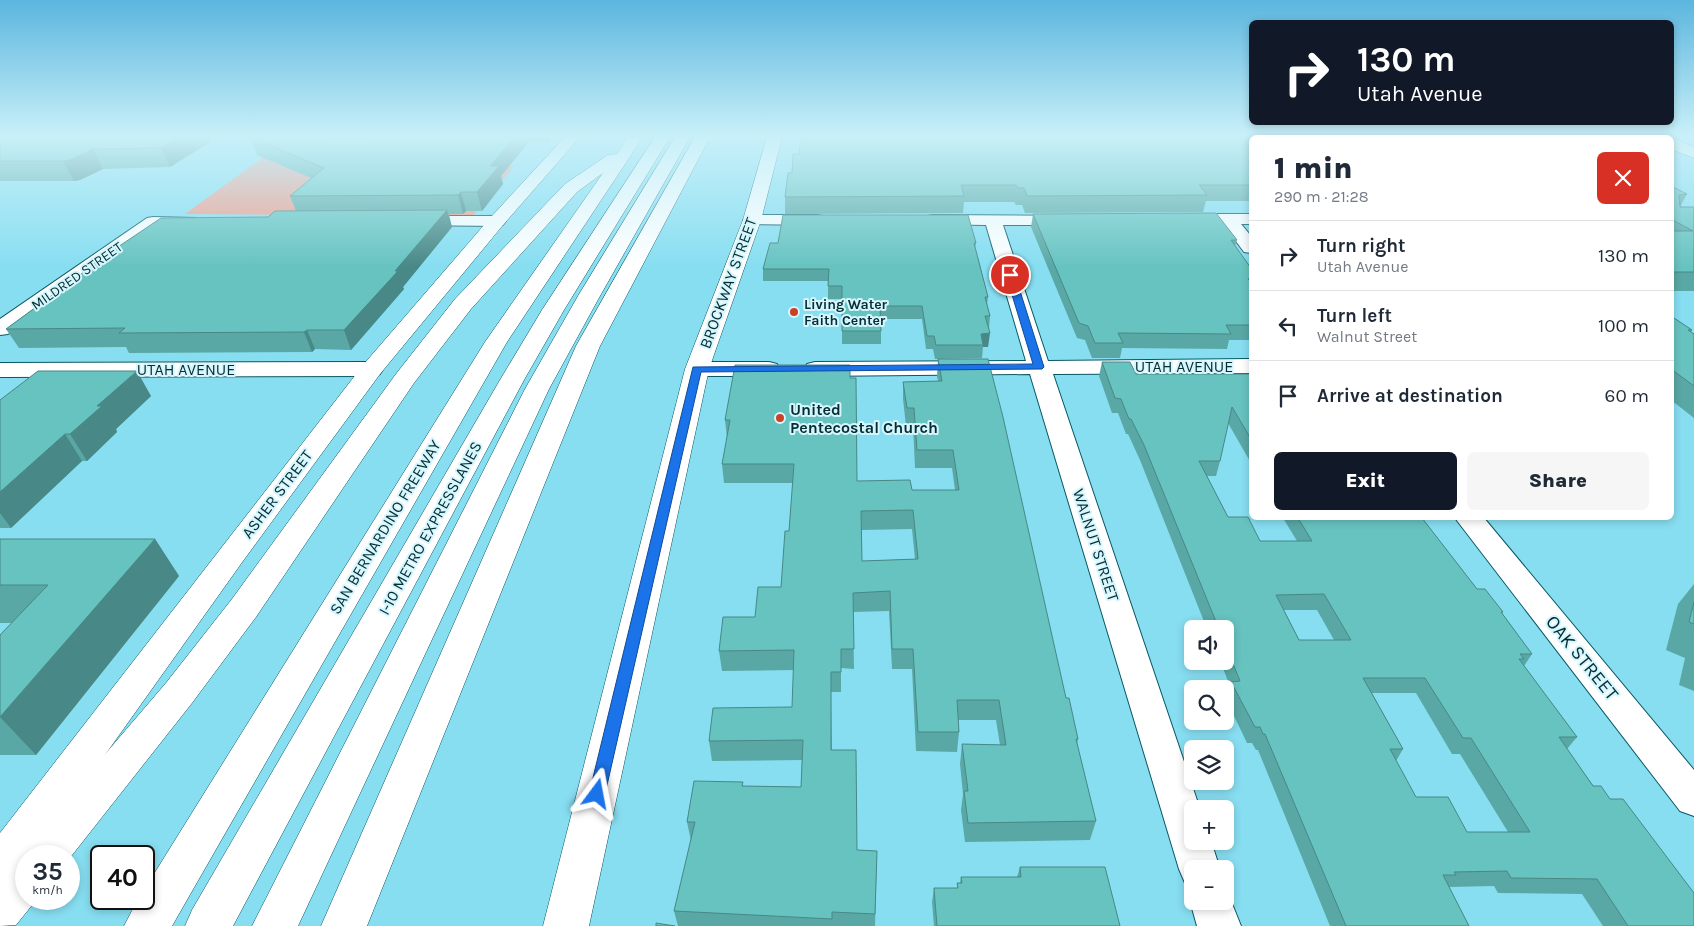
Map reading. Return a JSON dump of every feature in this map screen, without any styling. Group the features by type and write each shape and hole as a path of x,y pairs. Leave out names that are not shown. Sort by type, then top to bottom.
{"main road":[{"name":"ASHER STREET","path":"0,867 232,553 372,369 496,221 533,180"},
{"path":"54,845 197,670 244,608 405,379 463,304 570,188 581,180"},
{"name":"SAN BERNARDINO FREEWAY","path":"146,926 496,342 606,180"},
{"name":"I-10 METRO EXPRESSLANES","path":"208,926 512,380 553,310 636,180"},
{"name":"I-10 METRO EXPRESSLANES","path":"275,926 537,389 657,180"},
{"path":"344,926 588,346 679,180"},
{"name":"BROCKWAY STREET","path":"566,926 697,369 752,220 763,180"},
{"path":"0,909 15,891"}],"street":[{"path":"1169,219 1249,219"},
{"path":"1228,219 1249,245"},
{"path":"752,220 830,220"},
{"path":"916,220 1081,220"},
{"name":"WALNUT STREET","path":"993,220 1197,860"},
{"path":"398,221 496,221"},
{"name":"MILDRED STREET","path":"0,329 153,222 212,222"},
{"name":"UTAH AVENUE","path":"697,369 1249,366"},
{"name":"UTAH AVENUE","path":"0,370 372,369"},
{"name":"OAK STREET","path":"1471,520 1694,799"},
{"path":"1214,910 1219,926"}],"shaded area":[{"path":"232,180 502,180 473,216 185,214"}],"building":[{"path":"309,180 487,180 477,192 461,192 458,195 290,196"},
{"path":"787,180 1249,180 1249,185 1199,185 1207,195 1027,196 1024,188 1018,188 1016,185 961,185 964,196 785,197"},
{"path":"1674,188 1687,194 1679,195 1680,207 1694,207 1694,272 1674,272 1674,231 1693,231 1674,221"},
{"path":"447,210 395,271 398,271 344,330 119,333 125,328 6,329 96,263 94,263 161,218 268,217 275,211"},
{"path":"1216,213 1237,240 1231,240 1249,265 1249,325 1226,325 1231,334 1118,333 1123,343 1095,343 1088,326 1079,323 1033,214"},
{"path":"783,215 968,215 988,297 985,297 990,316 985,316 990,333 981,334 983,345 936,345 934,336 927,336 922,306 880,306 881,331 842,331 842,286 828,286 829,269 763,269 770,243 778,243"},
{"path":"1674,318 1692,330 1688,330 1694,334 1694,386 1674,371"},
{"path":"938,359 988,359 1003,417 1066,698 1069,698 1078,739 1076,739 1096,821 968,823 964,791 968,791 962,744 1006,745 999,700 957,700 959,732 918,732 913,649 892,649 890,591 853,593 854,649 841,649 841,672 831,672 831,750 856,750 857,850 877,851 875,914 832,912 832,919 674,911 695,822 687,822 694,781 743,782 742,786 801,787 803,740 709,741 713,708 792,707 794,650 719,651 723,617 755,617 758,587 781,587 785,531 789,531 794,464 722,464 730,420 725,420 735,365 850,365 850,378 856,378 857,481 910,480 912,490 959,490 953,450 917,450 914,408 907,408 903,382 942,381","holes":["913,510 918,559 862,561 861,511"]},
{"path":"1102,362 1130,362 1136,374 1249,374 1249,436 1232,407 1220,461 1199,461 1228,517 1248,517 1260,541 1312,541 1299,520 1424,520 1477,589 1485,589 1532,654 1520,654 1524,659 1519,659 1577,737 1559,737 1593,786 1601,786 1610,799 1623,799 1694,893 1694,926 1628,926 1597,879 1511,878 1507,871 1454,872 1456,875 1443,875 1469,926 1346,926 1265,734 1263,734 1260,727 1255,727 1234,688 1234,682 1240,681 1234,666 1234,620 1215,620 1144,445 1131,419 1129,419 1121,399 1115,398","holes":["1324,594 1351,640 1299,640 1276,595","1363,678 1425,678 1463,738 1471,738 1530,832 1467,832 1448,797 1416,797 1390,749 1403,749"]},
{"path":"38,371 137,371 97,406 102,406 70,434 65,434 0,492 0,400"},
{"path":"0,539 155,539 0,717 0,635 48,585 0,585"},
{"path":"1694,602 1694,624 1689,622"},
{"path":"1020,867 1105,867 1120,926 937,926 934,888 958,888 957,883 962,883 961,877 1021,877"},
{"path":"656,923 675,926 656,926"}],"place":[{"name":"Living Water Faith Center","path":"794,312"},
{"name":"United Pentecostal Church","path":"780,418"}],"route":[{"path":"597,794 697,369 1039,367 1010,275"}]}
